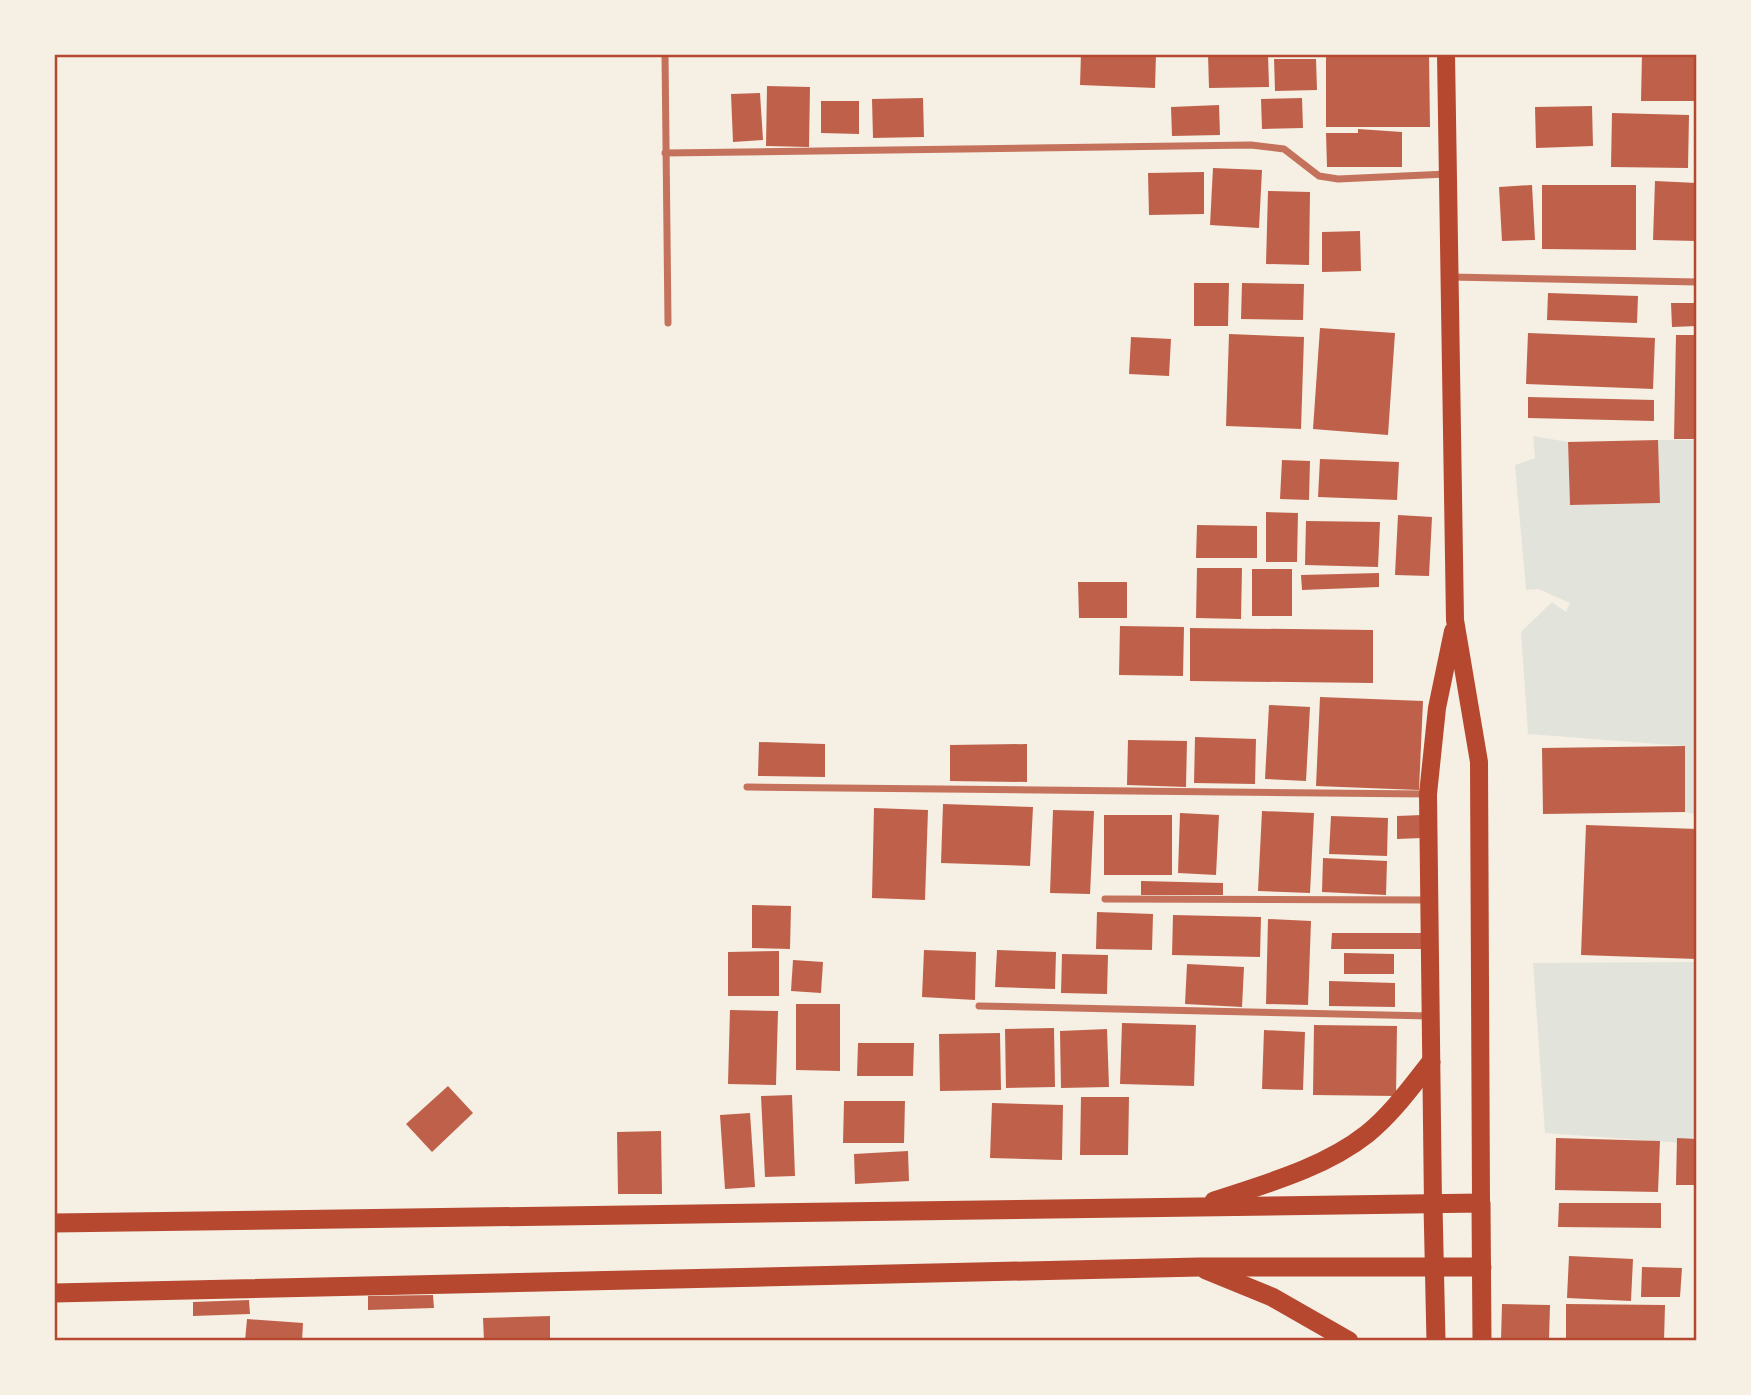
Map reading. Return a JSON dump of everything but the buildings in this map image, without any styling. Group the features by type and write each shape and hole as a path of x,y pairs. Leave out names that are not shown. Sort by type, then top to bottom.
{"highway":[{"path":"1196,1207 1287,1176 1366,1135 1395,1108 1431,1062"},
{"path":"54,1223 1481,1203 1482,1341"},
{"path":"1433,1205 1436,1341"},
{"path":"54,1293 1199,1267 1482,1266"},
{"path":"1199,1267 1272,1297 1349,1341"}],"main road":[{"path":"1446,54 1455,620 1479,762 1481,1203"},
{"path":"1433,1205 1428,794 1437,708 1455,620"}],"street":[{"path":"665,54 668,323"},
{"path":"665,153 1251,145 1284,149 1319,176 1338,179 1447,174"},
{"path":"1450,278 1697,282"},
{"path":"747,787 1428,794"},
{"path":"1105,899 1429,900"},
{"path":"979,1006 1431,1016"}],"shaded area":[{"path":"1533,436 1568,442 1570,505 1659,503 1658,440 1697,440 1697,815 1685,812 1684,746 1528,734 1521,632 1552,602 1566,612 1570,603 1538,589 1526,590 1515,465 1535,458"},
{"path":"1697,962 1697,1144 1545,1133 1533,963"}]}
